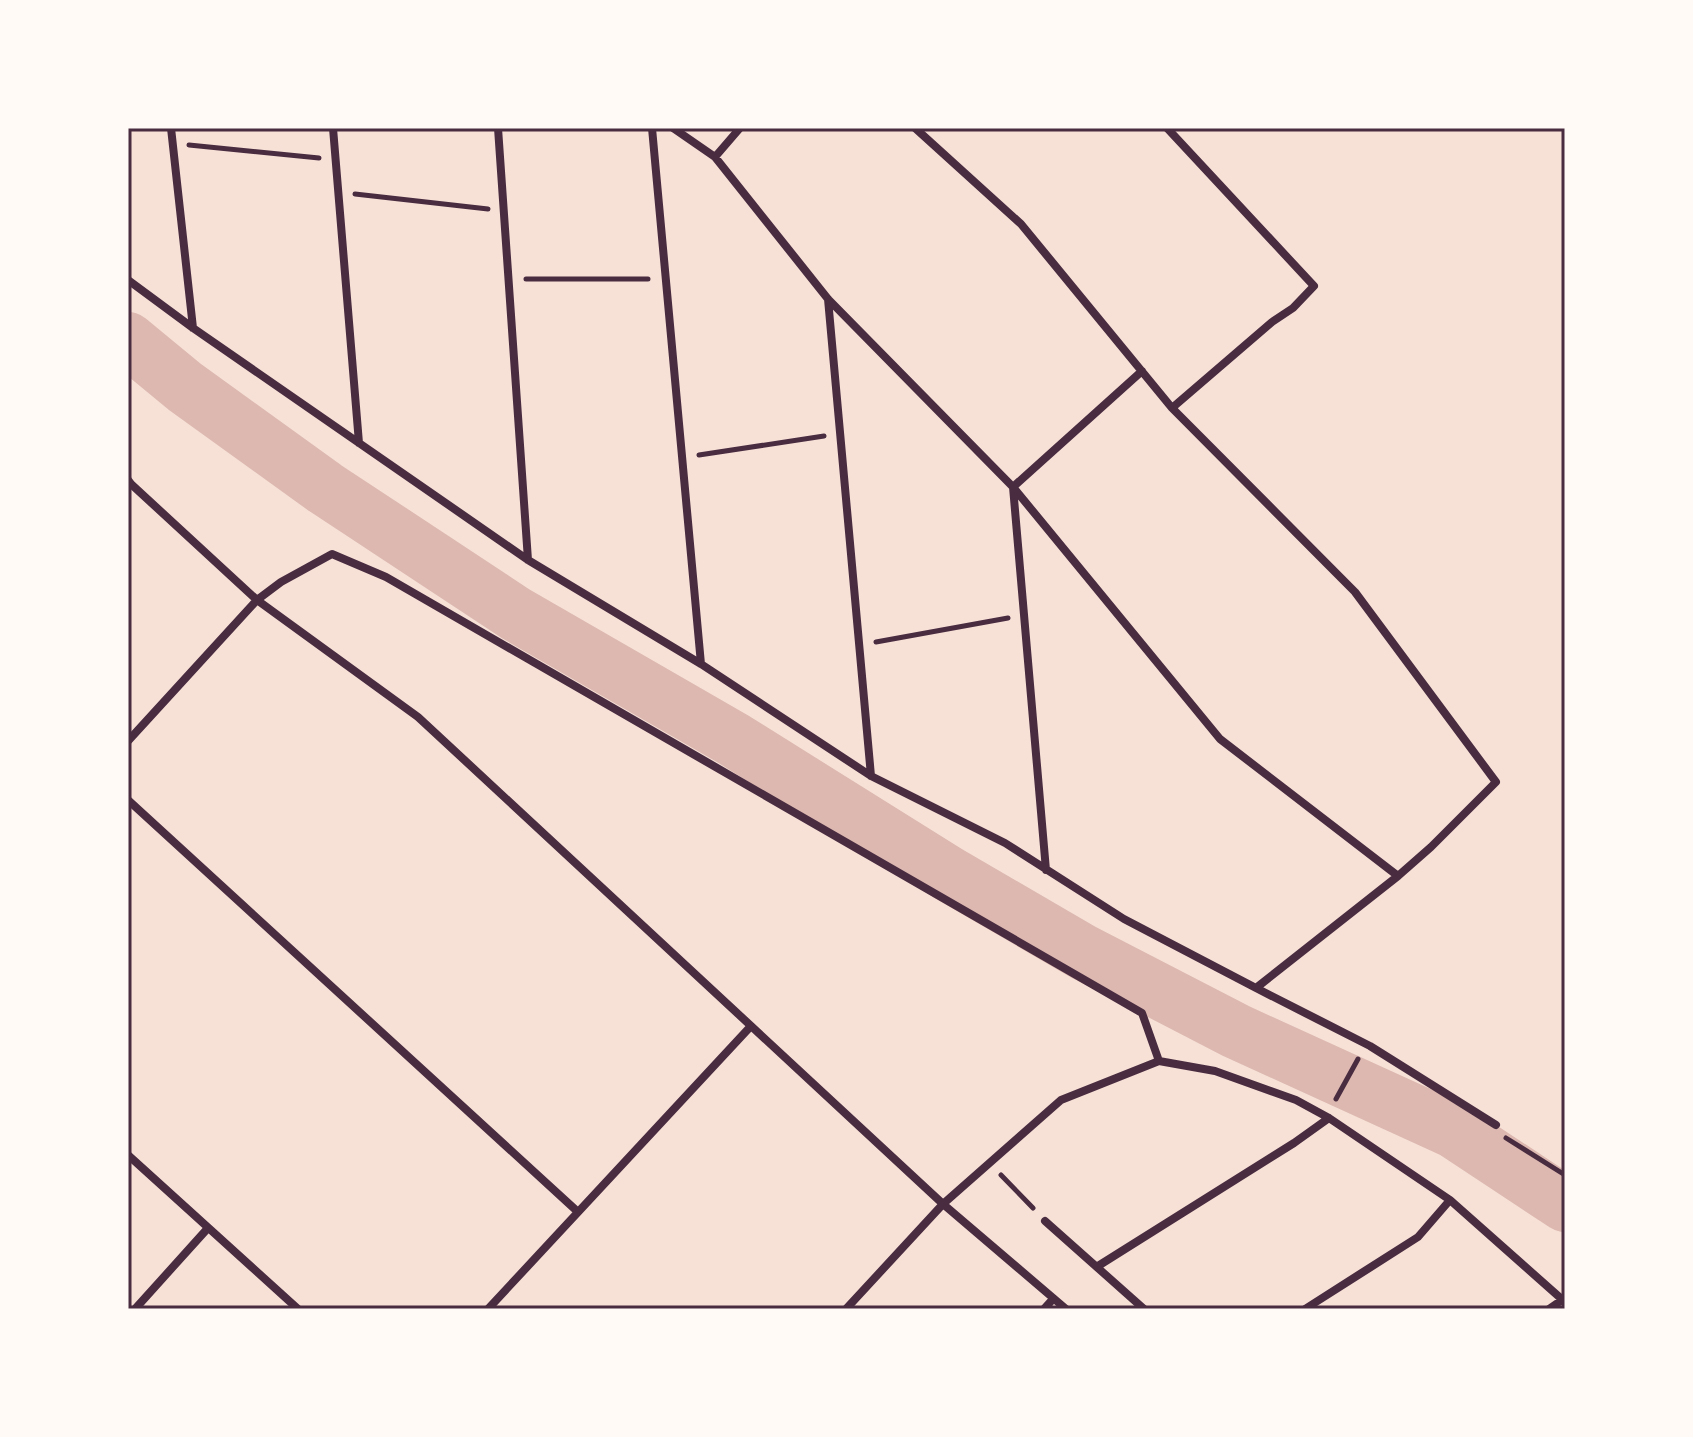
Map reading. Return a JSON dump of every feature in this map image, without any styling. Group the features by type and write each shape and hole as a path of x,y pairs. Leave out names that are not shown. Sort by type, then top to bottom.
{"street":[{"path":"171,128 193,328"},
{"path":"333,128 359,443"},
{"path":"498,128 528,560"},
{"path":"652,128 701,664"},
{"path":"673,128 715,157 828,299 1013,487 1220,739 1398,876"},
{"path":"715,157 740,128"},
{"path":"915,128 1021,224 1172,408 1355,592 1496,782 1398,876 1256,988"},
{"path":"1167,128 1314,286 1293,308 1272,322 1172,408"},
{"path":"128,280 528,560 701,664 871,776 1005,843 1124,919 1367,1045 1496,1125"},
{"path":"828,299 871,776"},
{"path":"1013,487 1142,371"},
{"path":"128,480 257,600 418,717 943,1204 1066,1309"},
{"path":"1013,487 1046,870"},
{"path":"128,741 257,600 281,582 332,554 386,577 1142,1013 1159,1061"},
{"path":"128,800 578,1212"},
{"path":"488,1309 751,1026"},
{"path":"846,1309 943,1204 1061,1100 1159,1061 1215,1071 1296,1100 1327,1118 1450,1200 1564,1301 1549,1309"},
{"path":"1098,1266 1294,1143 1327,1118"},
{"path":"128,1155 298,1309"},
{"path":"1305,1309 1418,1237 1450,1200"},
{"path":"1045,1221 1144,1309"},
{"path":"135,1309 208,1228"},
{"path":"1044,1309 1053,1299"}],"path":[{"path":"172,143 335,160"},
{"path":"338,192 504,211"},
{"path":"509,279 666,280"},
{"path":"682,458 840,434"},
{"path":"859,645 1024,615"},
{"path":"1327,1118 1367,1045"},
{"path":"1496,1125 1506,1138 1565,1175"},
{"path":"989,1163 1045,1221"}],"waterway":[{"path":"128,340 185,387 325,488 516,614 733,739 949,874 1083,952 1236,1031 1453,1130 1565,1204"}]}
